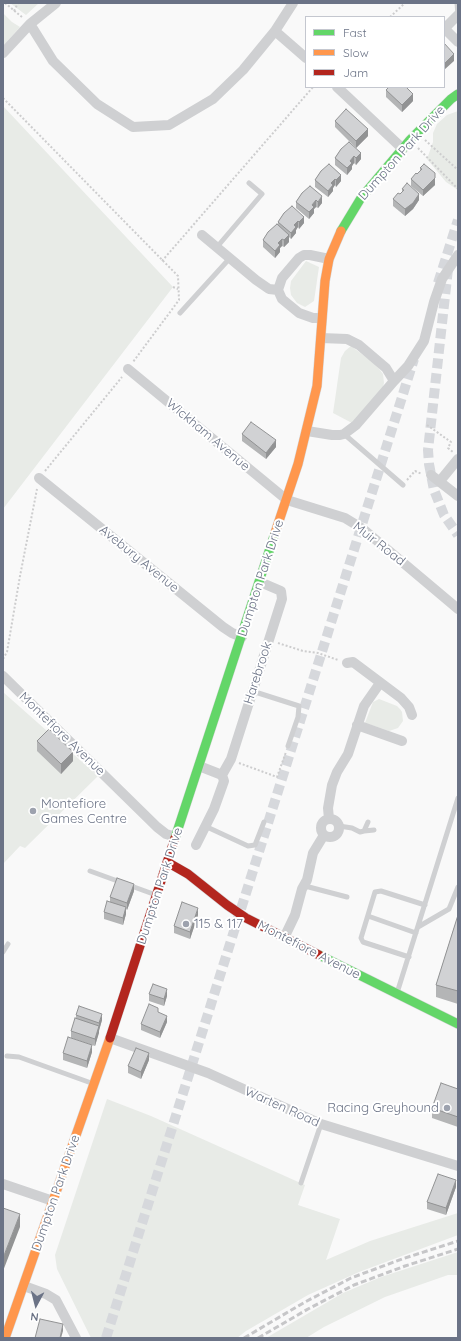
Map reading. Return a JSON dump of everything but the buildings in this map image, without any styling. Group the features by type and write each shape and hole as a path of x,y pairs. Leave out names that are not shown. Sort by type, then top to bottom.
{"street":[{"path":"3,52 30,24 56,3"},
{"path":"30,24 53,61 98,104 133,127 170,125 213,100 243,70 276,30 293,3"},
{"path":"445,28 458,15"},
{"path":"276,30 305,57"},
{"path":"445,30 458,42"},
{"path":"338,88 403,149"},
{"name":"Dumpton Park Drive","path":"5,1338 95,1084 287,500 307,431 317,386 325,281 330,259 342,228 372,184 417,132 458,94"},
{"path":"202,235 269,289 278,290"},
{"path":"307,431 332,435 344,434 356,425 408,366 424,341 434,302 442,279 458,254"},
{"path":"322,318 312,318 299,314 282,299 278,290 282,278 299,258 304,255 330,259"},
{"path":"321,338 346,339 359,345 386,368 394,381"},
{"name":"Wickham Avenue","path":"128,369 287,500"},
{"path":"458,458 436,478 458,496"},
{"name":"Avebury Avenue","path":"39,478 223,627 232,633 242,636"},
{"name":"Muir Road","path":"287,500 345,518 363,529 458,609"},
{"name":"Harebrook","path":"196,845 207,827 214,810 224,781 222,775 230,759 283,594 278,589 260,582"},
{"path":"347,663 353,662 401,698 409,707 412,715"},
{"name":"Montefiore Avenue","path":"3,676 157,827 166,834 176,837"},
{"path":"329,819 328,808 332,785 337,772 348,754 364,706 380,683"},
{"path":"357,725 402,741"},
{"path":"199,766 222,775"},
{"path":"329,819 335,821 339,826 336,835 330,837 324,835 321,831 321,825 324,821 329,819"},
{"path":"284,938 295,915 302,890 308,880 313,853 324,835"},
{"name":"Montefiore Avenue","path":"167,862 188,874 236,912 284,938 458,1024"},
{"name":"Warten Road","path":"110,1038 208,1073 321,1124 458,1166"},
{"path":"3,1184 53,1201"},
{"path":"24,1286 46,1294 56,1300 76,1338"}],"lane":[{"path":"457,3 458,15"},
{"path":"217,247 262,194 248,183"},
{"path":"180,313 230,258"},
{"path":"344,434 403,484"},
{"path":"252,692 299,706 298,717 288,746"},
{"path":"397,994 458,798"},
{"path":"207,827 248,846 255,845 264,822"},
{"path":"364,830 368,822"},
{"path":"339,826 352,828 360,832 364,830 374,830"},
{"path":"90,871 157,895"},
{"path":"305,886 347,897"},
{"path":"368,916 417,930 449,909 458,887"},
{"path":"409,957 363,942 361,938 375,892 381,891 425,905"},
{"path":"3,952 8,944"},
{"path":"8,1056 19,1058 95,1084"},
{"path":"301,1183 321,1124"}],"path":[{"path":"5,3 30,24"},
{"path":"14,11 18,3"},
{"path":"391,16 405,3"},
{"path":"162,261 312,88"},
{"path":"3,98 178,276 179,300 128,369 39,478 7,652 3,660"},
{"path":"417,132 458,170"},
{"path":"410,140 458,189"},
{"path":"173,287 178,289"},
{"path":"427,425 451,442 448,448 458,458"},
{"path":"403,484 415,471 436,478"},
{"path":"269,640 303,651 318,653 347,663"},
{"path":"230,759 277,777 288,746"}],"shaded area":[{"path":"10,3 39,3 26,15"},
{"path":"3,13 12,22 20,27 3,46"},
{"path":"3,106 173,287 3,509"},
{"path":"458,111 458,190 446,182 427,159 433,142 433,133 437,124 447,115"},
{"path":"306,261 319,267 314,301 305,307 297,303 291,295 290,288 291,281"},
{"path":"351,346 374,363 383,374 384,383 382,391 352,423 333,413 341,358 345,351"},
{"name":"Montefiore Games Centre","path":"3,692 98,776 25,848 20,846 3,864"},
{"path":"379,699 397,706 402,712 403,721 398,728 389,731 365,723 373,702"},
{"path":"107,1099 151,1116 305,1185 298,1205 340,1219 326,1260 370,1241 458,1213 458,1235 359,1272 308,1295 246,1331 237,1338 91,1338 57,1269 55,1255"},
{"path":"458,1252 458,1275 448,1275 385,1297 324,1327 306,1338 266,1338 343,1293 381,1277"}],"tunnel":[{"path":"438,283 458,220"},
{"path":"448,269 428,450 434,490 444,515 458,535"},
{"path":"106,1338 414,359"}],"railway":[{"path":"244,1338 305,1302 351,1278 402,1259 458,1241"},
{"path":"258,1338 308,1309 354,1285 405,1266 458,1249"}],"traffic: fast":[{"path":"341,231 361,198 410,140 451,99 458,94"},
{"path":"175,838 275,533"},
{"path":"319,955 458,1024"}],"traffic: slow":[{"path":"275,533 298,464 317,386 325,281 329,259 341,231"},
{"path":"5,1338 110,1038"}],"traffic: jam":[{"path":"110,1038 175,838"},
{"path":"167,862 188,874 246,918 319,955"}],"place":[{"name":"Montefiore Games Centre","path":"33,811"},
{"name":"115 & 117","path":"186,924"},
{"name":"Racing Greyhound","path":"447,1108"}]}
